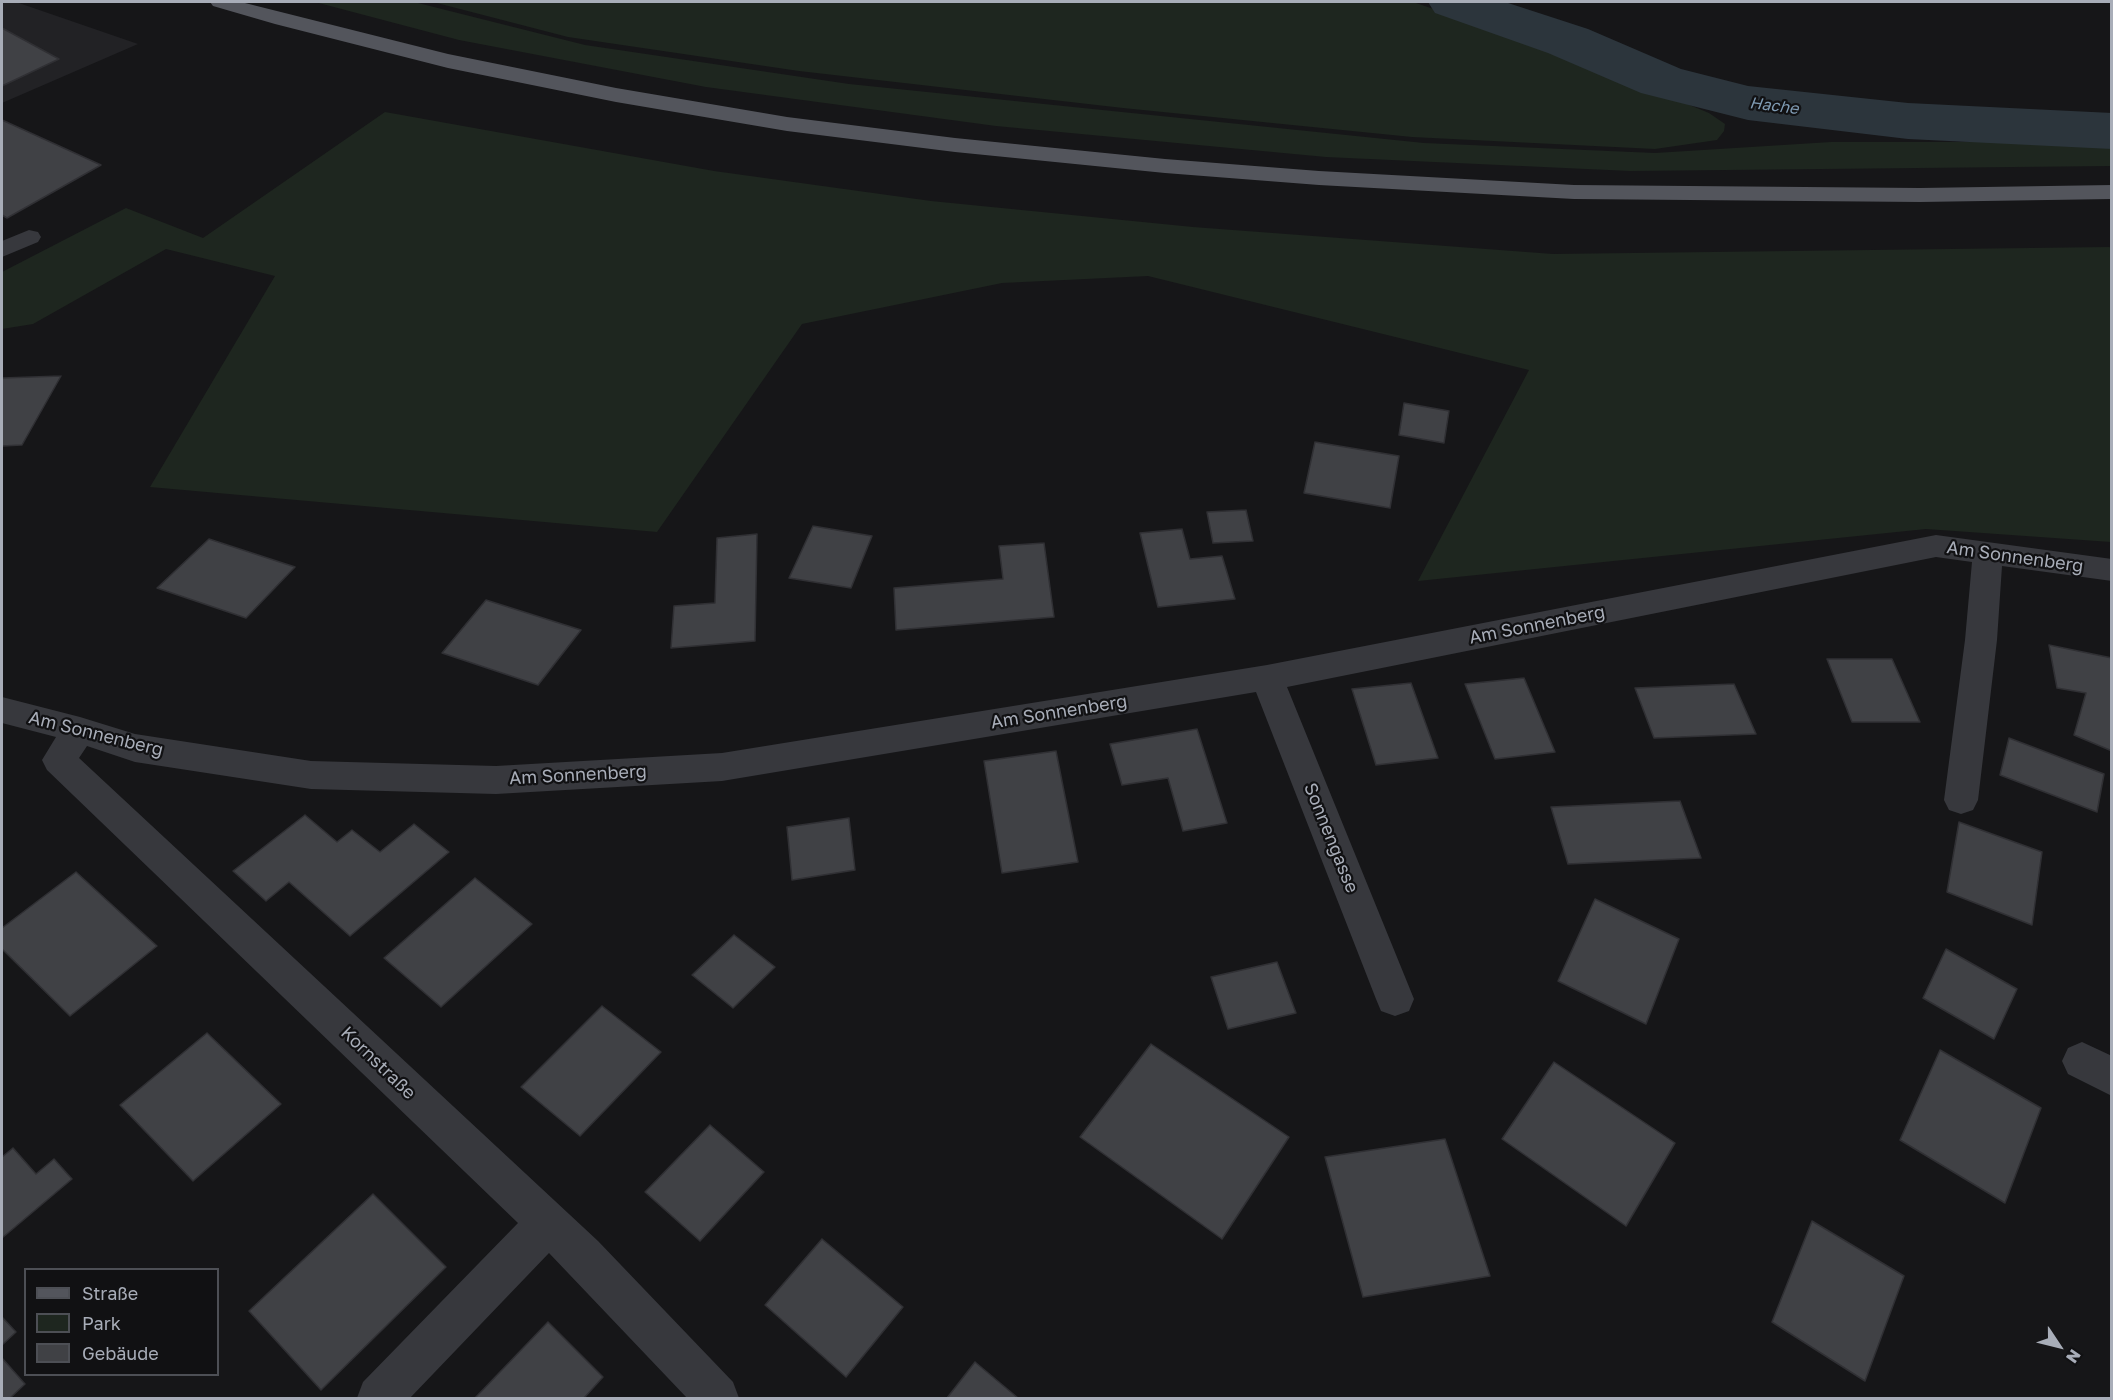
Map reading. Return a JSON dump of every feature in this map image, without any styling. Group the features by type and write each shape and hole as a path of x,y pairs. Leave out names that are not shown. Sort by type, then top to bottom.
{"main road":[{"path":"220,2 282,20 448,61 616,95 787,124 1021,152 1319,178 1574,192 1920,195 2112,192"},
{"path":"2079,193 2112,207"}],"street":[{"path":"2,250 29,237"},
{"name":"Am Sonnenberg","path":"2,710 80,730 135,748 312,775 496,780 722,767 1267,678 1936,546 2112,570"},
{"path":"1961,800 1981,640 1988,553"},
{"name":"Sonnengasse","path":"1267,678 1395,999"},
{"name":"Kornstraße","path":"80,730 59,760 583,1256 717,1398"},
{"path":"379,1398 547,1224"}],"shaded area":[{"path":"2,2 16,2 138,44 2,103"}],"green space":[{"path":"315,2 414,2 585,45 849,84 1424,143 1655,153 1831,142 2111,142 2111,166 1630,171 1326,157 996,126 706,87 459,40"},
{"path":"433,2 1413,2 1557,51 1709,113 1725,124 1724,131 1717,140 1655,149 1412,137 1123,108 799,71 568,37"},
{"path":"385,112 714,171 931,201 1193,227 1553,254 2109,247 2112,248 2111,542 1926,529 1418,581 1529,370 1148,276 1002,283 802,324 657,532 150,487 275,276 166,249 33,324 2,329 2,272 126,208 203,238"}],"building":[{"path":"2,28 59,59 2,86"},
{"path":"2,120 101,165 7,218 2,215"},
{"path":"61,376 22,445 2,446 2,378"},
{"path":"1404,403 1449,411 1444,443 1399,435"},
{"path":"1315,442 1399,456 1390,508 1304,493"},
{"path":"1246,510 1253,541 1213,543 1207,512"},
{"path":"813,526 872,536 851,588 789,578"},
{"path":"1182,529 1190,559 1222,556 1235,599 1158,607 1140,533"},
{"path":"757,534 755,641 671,648 674,606 715,603 717,538"},
{"path":"209,539 295,567 246,618 157,588"},
{"path":"1044,543 1054,617 896,630 894,588 1003,579 999,546"},
{"path":"486,600 581,630 538,685 442,653"},
{"path":"2049,645 2112,658 2112,751 2074,735 2086,693 2057,688"},
{"path":"1827,659 1892,659 1920,722 1852,722"},
{"path":"1524,678 1555,752 1495,759 1465,684"},
{"path":"1411,683 1438,758 1376,765 1352,689"},
{"path":"1734,684 1756,734 1654,738 1635,688"},
{"path":"1197,729 1227,823 1183,831 1168,778 1122,785 1110,744"},
{"path":"2009,738 2104,774 2097,812 2000,775"},
{"path":"1056,751 1078,862 1002,873 984,761"},
{"path":"1680,801 1701,858 1568,864 1551,807"},
{"path":"305,815 337,842 352,830 380,852 414,824 449,852 350,936 289,882 266,901 233,871"},
{"path":"849,818 855,870 792,880 787,827"},
{"path":"1959,822 2042,852 2032,925 1947,892"},
{"path":"76,872 157,946 70,1016 2,949 2,928"},
{"path":"475,878 532,924 441,1007 384,958"},
{"path":"1595,899 1679,939 1646,1024 1558,981"},
{"path":"734,935 775,967 733,1008 692,975"},
{"path":"1946,949 2017,989 1994,1039 1923,998"},
{"path":"1277,962 1296,1013 1228,1029 1211,977"},
{"path":"602,1006 661,1052 580,1136 521,1087"},
{"path":"207,1033 281,1104 193,1181 120,1105"},
{"path":"1151,1044 1289,1137 1222,1239 1080,1137"},
{"path":"1940,1050 2041,1108 2005,1203 1900,1140"},
{"path":"1554,1062 1675,1143 1626,1226 1502,1139"},
{"path":"710,1125 764,1172 700,1241 645,1192"},
{"path":"1445,1139 1490,1276 1363,1297 1325,1157"},
{"path":"13,1148 36,1174 54,1159 72,1179 2,1238 2,1157"},
{"path":"373,1194 446,1267 321,1390 249,1311"},
{"path":"1812,1221 1904,1276 1865,1381 1772,1322"},
{"path":"822,1239 903,1307 846,1377 765,1305"},
{"path":"2,1317 16,1332 2,1345"},
{"path":"548,1322 603,1377 584,1398 475,1398"},
{"path":"2,1358 25,1384 10,1398 2,1398"},
{"path":"975,1362 1018,1398 947,1398"}],"waterway":[{"name":"Hache","path":"1454,2 1568,41 1661,81 1748,103 1908,121 2112,131"}]}
